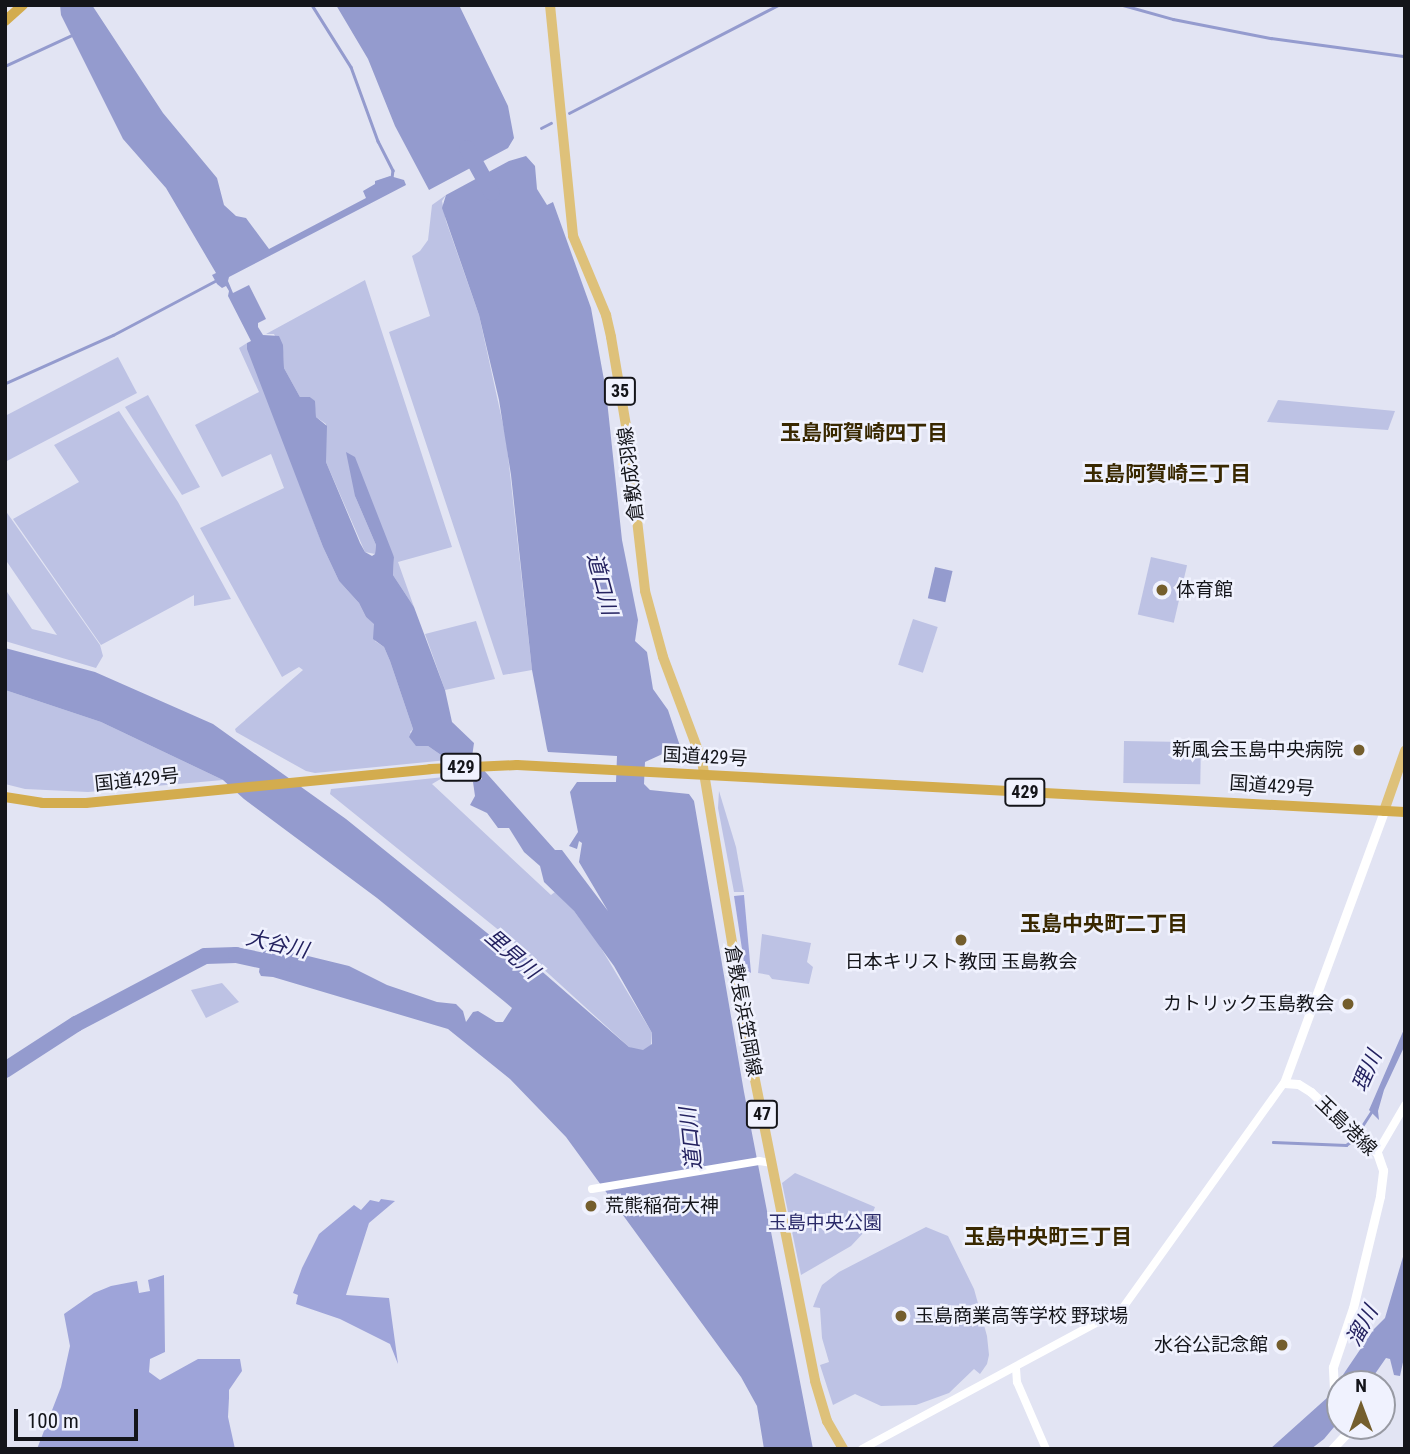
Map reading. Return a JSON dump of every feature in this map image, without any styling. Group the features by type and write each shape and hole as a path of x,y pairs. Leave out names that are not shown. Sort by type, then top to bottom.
{"highway":[{"path":"6,20 23,5"},
{"name":"国道429号","path":"5,797 74,803 482,765 704,774 1405,812"}],"main road":[{"name":"倉敷成羽線","path":"550,5 573,236 606,315 611,337 627,432 645,591 663,657 704,774"},
{"path":"1284,1083 1405,751"},
{"name":"倉敷長浜笠岡線","path":"704,774 753,1070 815,1381 827,1421 843,1449"},
{"name":"玉島港線","path":"1284,1083 1298,1084 1311,1092 1377,1153 1382,1170 1382,1184 1353,1308 1334,1359 1334,1370"}],"street":[{"path":"862,1449 1016,1368 1126,1305 1284,1083"},
{"path":"1377,1153 1405,1105"},
{"path":"592,1189 759,1161 772,1163"},
{"path":"1016,1368 1017,1382 1046,1449"}],"green space":[{"path":"446,195 442,201 446,221 479,315 506,438 532,670 503,675 389,332 430,316 412,256 420,251 428,240 432,205"},
{"path":"365,280 452,547 398,562 414,607 393,575 394,557 355,496 376,545 375,554 365,552 326,462 326,424 316,417 314,401 310,397 300,397 284,368 283,352 274,334 266,334"},
{"path":"247,343 323,547 339,581 359,603 366,617 375,624 375,641 384,647 390,661 413,729 410,732 418,746 428,746 441,755 468,758 315,773 306,771 236,732 235,729 303,670 299,667 282,677 200,528 284,488 271,454 222,477 195,425 259,392 239,348"},
{"path":"118,357 137,393 5,462 5,416"},
{"path":"148,395 200,487 182,495 125,407"},
{"path":"1278,400 1395,411 1388,430 1267,422"},
{"path":"119,411 178,502 231,599 194,606 194,595 101,645 13,519 79,482 54,445"},
{"path":"5,510 100,645 103,656 96,668 5,641 5,589 32,629 57,635 5,559"},
{"name":"体育館","path":"1151,557 1187,565 1174,623 1138,614"},
{"path":"913,619 938,627 923,673 898,665"},
{"path":"476,621 495,679 445,690 425,634"},
{"path":"5,690 101,722 223,780 88,792 25,789 5,784"},
{"path":"1124,741 1201,742 1200,784 1123,783"},
{"path":"444,777 432,784 551,895 555,892 574,911 598,943 652,1033 651,1045 646,1050 637,1051 629,1047 517,945 330,794 331,789"},
{"path":"719,791 736,847 744,892 734,892 718,808"},
{"path":"762,934 811,943 807,962 813,967 809,984 772,979 769,975 758,973"},
{"path":"222,983 239,1002 206,1018 191,990"},
{"name":"玉島中央公園","path":"795,1173 875,1207 866,1230 851,1246 801,1275 782,1183"},
{"name":"玉島商業高等学校 野球場","path":"926,1227 948,1236 974,1289 987,1336 987,1364 980,1374 974,1369 949,1393 916,1405 881,1406 855,1394 833,1405 820,1365 829,1362 822,1338 820,1308 813,1307 822,1285 839,1272"}],"shaded area":[{"path":"744,895 751,973 745,969 734,896"},
{"path":"381,1199 395,1201 369,1223 346,1295 389,1298 398,1364 390,1344 340,1319 296,1304 298,1295 293,1293 319,1234 354,1205 361,1210 370,1200 379,1202"},
{"path":"164,1275 165,1352 150,1359 149,1372 160,1380 198,1359 240,1359 242,1371 229,1390 228,1417 235,1449 37,1449 61,1387 70,1346 64,1314 94,1293 111,1286 137,1281 139,1293 150,1291 148,1280"}],"water":[{"name":"里見川","path":"60,5 92,5 163,113 217,178 224,205 236,216 246,218 269,249 366,198 363,191 375,184 375,181 390,176 404,180 406,185 229,277 228,281 233,293 249,285 266,319 258,323 258,327 263,335 279,336 283,345 284,368 300,397 310,397 315,401 316,417 327,426 326,462 360,543 365,552 372,556 375,554 376,545 355,496 346,452 355,457 394,557 393,575 414,607 445,690 452,722 474,743 472,757 555,850 562,850 608,911 579,862 582,843 579,841 577,849 569,846 578,832 570,792 577,782 616,782 617,756 548,752 547,749 532,670 511,475 499,400 479,315 442,208 446,195 509,161 526,156 535,166 537,189 547,205 553,202 591,308 606,391 622,540 638,620 635,641 647,652 653,689 668,710 680,746 645,762 644,784 650,790 689,794 694,801 744,1092 813,1449 764,1449 757,1406 741,1377 566,1137 510,1079 448,1029 273,977 261,976 259,972 263,945 349,966 387,985 437,1002 456,1004 463,1011 466,1022 473,1012 478,1011 496,1022 503,1022 512,1008 377,898 244,799 223,780 101,722 5,690 5,648 95,672 213,724 346,819 513,954 523,955 629,1047 643,1050 652,1044 652,1033 614,966 574,911 544,882 540,866 524,852 509,828 498,828 487,813 470,805 475,796 473,782 482,779 468,758 460,754 441,755 428,746 416,746 409,737 413,729 390,661 384,647 373,639 374,624 339,581 323,547 247,349 247,343 251,341 228,296 229,291 226,286 222,288 217,284 212,275 216,273 166,188 123,139 61,15"},
{"path":"336,5 459,5 508,106 514,138 508,148 429,190 395,126 368,59"},
{"path":"935,567 953,571 945,602 928,598"},
{"path":"1405,1027 1405,1045 1384,1090 1378,1111 1379,1120 1369,1110"},
{"path":"1405,1250 1405,1353 1400,1376 1396,1375 1390,1359 1386,1358 1378,1370 1346,1370 1374,1329 1385,1318"},
{"path":"1326,1399 1324,1439 1311,1449 1270,1449"}],"waterway":[{"path":"312,5 351,67 378,141 393,170 392,178"},
{"path":"569,113 778,5"},
{"path":"1123,5 1173,19 1271,38 1405,56"},
{"path":"5,66 74,34"},
{"path":"541,128 551,123"},
{"name":"道口川","path":"467,148 492,193"},
{"path":"6,383 113,335 217,280"},
{"name":"大谷川","path":"5,1070 76,1024 205,956 236,955 283,965"},
{"path":"1273,1142 1346,1145 1353,1140 1371,1112"}],"place":[{"name":"体育館","path":"1162,590"},
{"name":"新風会玉島中央病院","path":"1359,750"},
{"name":"日本キリスト教団 玉島教会","path":"961,940"},
{"name":"カトリック玉島教会","path":"1348,1004"},
{"name":"荒熊稲荷大神","path":"591,1206"},
{"name":"玉島商業高等学校 野球場","path":"901,1316"},
{"name":"水谷公記念館","path":"1282,1345"}],"district":[{"name":"玉島阿賀崎四丁目","path":"864,433"},
{"name":"玉島阿賀崎三丁目","path":"1167,474"},
{"name":"玉島中央町二丁目","path":"1104,924"},
{"name":"玉島中央町三丁目","path":"1048,1237"}],"water label":[{"name":"理川","path":"1367,1071"},
{"name":"溜川","path":"1362,1326"}]}
